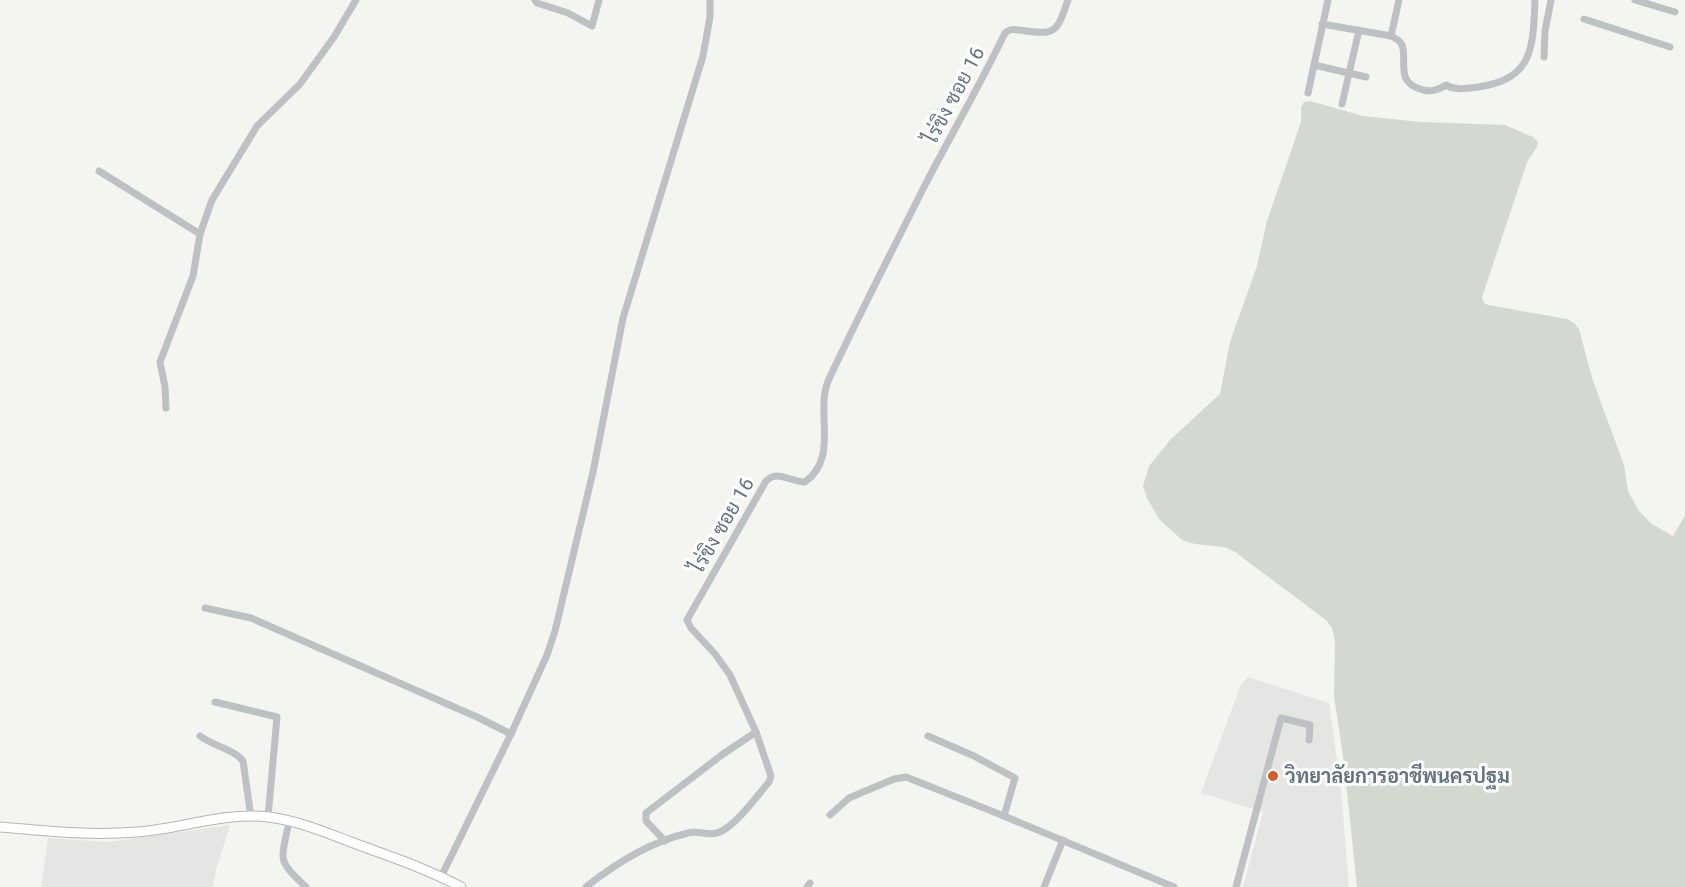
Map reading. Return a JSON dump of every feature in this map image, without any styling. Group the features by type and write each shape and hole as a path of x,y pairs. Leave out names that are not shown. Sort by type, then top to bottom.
{"main road":[{"path":"0,827 104,834 150,831 248,817 268,817 289,821 386,854 461,887"}],"street":[{"path":"166,408 165,382 160,371 160,362 193,276 200,234 212,200 257,126 300,84 334,37 356,0"},
{"path":"535,0 568,13 592,26 599,0"},
{"path":"441,877 511,734 547,655 555,631 592,472 623,318 703,56 710,17 710,0"},
{"name":"ไร่ขิง ซอย 16","path":"586,887 624,860 665,841 688,832 711,834 723,830 769,782 771,776 756,732 724,664 687,620 770,476 777,475 805,482 817,468 824,446 826,384 924,187 982,81 1005,33 1013,29 1043,33 1054,30 1068,0"},
{"path":"1308,93 1328,0"},
{"path":"1391,36 1399,0"},
{"path":"1322,24 1398,39 1402,46 1404,73 1409,82 1416,87 1432,91 1446,85 1460,89 1499,83 1518,70 1527,58 1533,42 1535,0"},
{"path":"1544,57 1545,31 1551,0"},
{"path":"1635,0 1676,12"},
{"path":"1584,20 1670,47"},
{"path":"1342,104 1359,30"},
{"path":"1314,65 1366,77"},
{"path":"99,171 200,234"},
{"path":"205,608 251,618 511,734"},
{"path":"215,702 277,717 268,817"},
{"path":"1236,887 1281,718 1310,725 1309,740"},
{"path":"665,841 646,821 646,813 723,754 756,732"},
{"path":"200,736 216,746 239,755 243,761 248,817"},
{"path":"928,736 974,756 1015,778 1004,816"},
{"path":"830,814 849,798 894,779 906,777 1170,886"},
{"path":"289,821 282,861 306,887"},
{"path":"1044,887 1063,840"}],"shaded area":[{"path":"1310,101 1363,116 1421,122 1505,125 1533,137 1538,142 1527,162 1482,297 1484,303 1488,305 1567,319 1574,323 1579,329 1593,381 1624,465 1628,491 1639,511 1652,524 1673,536 1685,515 1685,887 1357,887 1344,763 1334,696 1335,641 1332,628 1326,620 1235,552 1224,547 1195,544 1182,540 1159,519 1147,498 1143,486 1149,466 1171,439 1220,394 1230,342 1257,266 1267,221 1301,122 1301,107 1304,102"},
{"name":"วิทยาลัยการอาชีพนครปฐม","path":"1248,677 1329,703 1341,789 1349,887 1243,887 1263,812 1201,793 1241,684"},
{"path":"230,825 213,887 41,887 48,838 108,842"}],"place":[{"name":"วิทยาลัยการอาชีพนครปฐม","path":"1273,776"}]}
